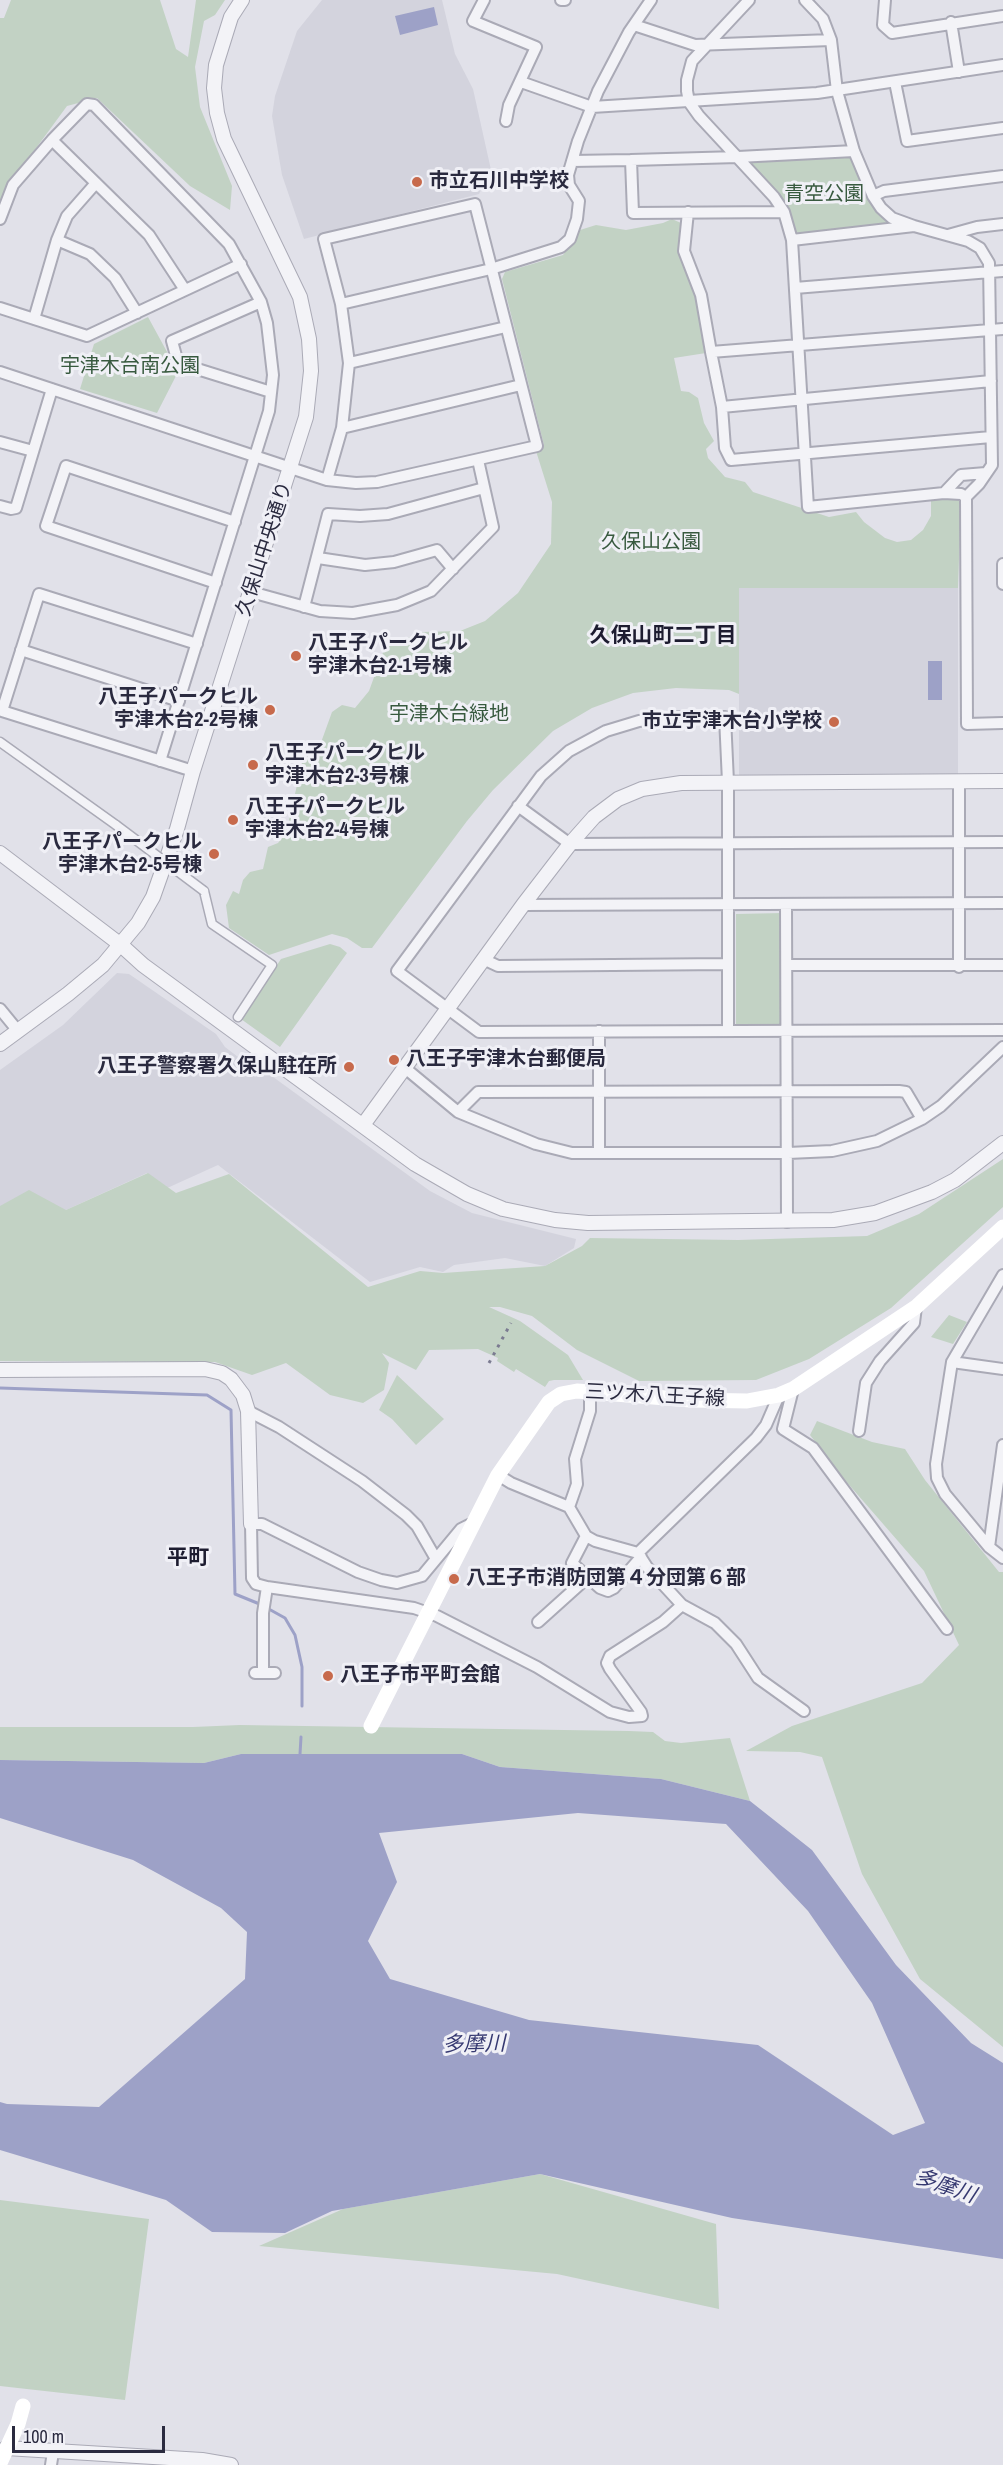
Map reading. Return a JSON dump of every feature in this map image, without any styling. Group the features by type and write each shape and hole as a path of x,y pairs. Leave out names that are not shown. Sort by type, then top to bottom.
{"main road":[{"name":"三ツ木八王子線","path":"371,1726 471,1524 498,1475 549,1402 561,1394 590,1392 691,1400 747,1401 779,1395 793,1389 916,1307 1003,1227"},
{"path":"0,2463 3,2447 18,2424 23,2406"}],"street":[{"name":"久保山中央通り","path":"0,1044 103,965 138,923 153,897 177,829 306,417 311,371 309,339 300,297 224,139 217,113 214,88 216,65 231,17 242,0"},
{"path":"484,0 473,21 536,47 509,105 506,121"},
{"path":"341,304 491,269 561,247 570,239 577,219 579,201 569,185 568,175 572,161 598,91 634,24 651,0"},
{"path":"749,0 705,44 692,61 687,80 689,102 699,116 774,197 784,212 792,240 808,507 944,493 961,494 966,497"},
{"path":"805,0 823,19 831,40 837,91 854,151 873,196 892,218 968,241 980,248 986,255 991,272 992,465 979,484 966,497 967,724 1003,723"},
{"path":"885,0 883,25 891,33 951,22 1003,16"},
{"path":"951,22 959,72"},
{"path":"634,24 695,45 831,40"},
{"path":"520,82 592,107 837,91 1003,65"},
{"path":"895,82 907,141 1003,128"},
{"path":"0,219 13,185 87,104 94,105 222,236 241,264 261,302 267,322 272,350 269,411 160,761"},
{"path":"52,140 149,235 185,290"},
{"path":"572,161 738,158 854,151"},
{"path":"631,160 633,213 784,212"},
{"path":"873,196 884,191 1003,176"},
{"path":"34,318 57,240 67,216 96,183"},
{"path":"0,372 327,480 356,483 377,482 537,446 475,204 324,239 341,304 349,363 342,428 327,480"},
{"path":"688,212 684,251 701,295 722,407 725,448 731,460 991,437"},
{"path":"948,235 977,227 1003,224"},
{"path":"792,240 914,226"},
{"path":"57,240 90,254 115,278 137,313"},
{"path":"0,308 87,336 241,264"},
{"path":"795,288 1003,271"},
{"path":"261,302 172,342 178,363 271,392"},
{"path":"349,363 506,327"},
{"path":"711,352 1003,329"},
{"path":"722,407 991,381"},
{"path":"342,428 521,385"},
{"path":"0,506 16,508 52,389"},
{"path":"0,442 33,452"},
{"path":"251,592 320,611 352,613 397,605 431,591 493,527 478,460"},
{"path":"216,583 46,526 66,466 235,522"},
{"path":"944,493 961,475 986,473"},
{"path":"304,607 328,514 360,516 388,513 484,489"},
{"path":"318,558 365,565 394,562 437,550 453,569"},
{"path":"1003,564 1003,584"},
{"path":"194,771 2,711 39,594 197,644"},
{"path":"21,650 179,701"},
{"path":"728,1031 728,782 725,717 676,717 639,721 593,737 554,763 518,806 396,971 479,1032 1003,1030"},
{"path":"0,742 204,891 212,924 272,965 238,1017"},
{"path":"959,781 959,967"},
{"path":"363,1125 522,905 570,844 605,807 642,789 661,784 1003,781"},
{"path":"518,806 570,844 1003,842"},
{"path":"0,853 121,945 143,965 441,1180 485,1202 525,1215 588,1223 787,1222 845,1218 875,1213 932,1192 955,1180 1003,1143"},
{"path":"522,905 1003,903"},
{"path":"786,904 787,1222"},
{"path":"483,959 498,966 727,964"},
{"path":"787,965 959,967 1003,965"},
{"path":"0,1009 18,1030"},
{"path":"599,1031 599,1153"},
{"path":"405,1068 458,1112 536,1144 572,1153 788,1153 832,1151 877,1141 922,1119 954,1095 1003,1047"},
{"path":"458,1112 478,1092 906,1092 922,1119"},
{"path":"1003,1275 952,1362 936,1457 937,1478 945,1494 989,1547 1003,1558"},
{"path":"859,1431 866,1383 880,1360 914,1323 916,1307"},
{"path":"952,1362 1003,1369"},
{"path":"0,1370 213,1370 231,1379 243,1395 248,1411 252,1578 256,1584 266,1591 414,1608 427,1612 537,1667 610,1712 635,1717 642,1716 639,1708 607,1663 610,1656 663,1622 682,1605"},
{"path":"793,1389 783,1429 813,1448 947,1629"},
{"path":"569,1507 577,1484 575,1459 590,1411 590,1392"},
{"path":"586,1536 572,1563 600,1588 608,1591 614,1588 640,1555 756,1438 779,1395"},
{"path":"248,1411 279,1427 362,1481 406,1515 417,1526 436,1559"},
{"path":"989,1547 1003,1445"},
{"path":"498,1475 511,1483 569,1507 586,1536 640,1555 652,1573 682,1605 715,1623 736,1644 758,1678 804,1712"},
{"path":"251,1524 262,1524 358,1572 390,1582 417,1578 461,1528 471,1524"},
{"path":"538,1622 588,1577"},
{"path":"266,1591 259,1673 275,1673"},
{"path":"3,2447 52,2458 201,2462 231,2465"}],"shaded area":[{"path":"322,0 442,0 455,54 473,89 491,170 479,194 304,239 282,175 272,116 275,96 297,31"},
{"path":"739,588 958,588 958,776 739,776"},
{"path":"117,973 129,974 216,1034 225,1047 242,1060 258,1066 430,1191 472,1213 576,1239 574,1248 545,1266 505,1258 454,1265 443,1272 420,1267 370,1282 218,1165 165,1189 147,1173 66,1210 0,1213 0,1070 63,1025"}],"green space":[{"path":"11,0 160,0 176,49 188,57 196,0 225,0 215,15 204,21 195,67 200,107 232,186 230,210 190,186 97,98 67,106 6,189 0,208 0,18 4,18"},
{"name":"青空公園","path":"854,151 881,208 914,226 792,240 784,212 738,157"},
{"path":"672,219 681,223 679,252 697,299 706,353 674,358 681,391 689,392 698,398 704,423 714,441 706,449 708,458 725,477 745,482 753,492 829,517 856,512 864,522 885,538 897,542 911,540 923,530 931,516 931,497 958,498 961,501 958,588 739,588 739,694 729,690 676,688 633,693 592,708 553,731 493,790 372,948 362,948 347,938 332,934 269,955 229,928 226,905 233,891 239,894 243,880 250,872 263,869 268,847 278,843 286,833 303,759 319,748 332,712 342,705 355,708 369,691 385,647 423,632 460,631 485,621 518,593 551,544 552,502 536,451 544,445 502,279 505,272 563,255 580,230 596,225 626,230"},
{"name":"宇津木台南公園","path":"148,317 178,372 157,413 80,389 94,344"},
{"path":"783,913 784,1027 736,1026 736,914"},
{"path":"330,944 340,947 347,953 280,1047 241,1019 281,959"},
{"path":"1003,1159 1003,1207 891,1308 809,1359 756,1380 639,1381 577,1350 532,1316 500,1307 489,1307 520,1321 568,1355 583,1380 554,1380 549,1381 545,1387 516,1369 514,1372 497,1361 498,1358 478,1349 429,1350 416,1370 382,1353 389,1363 384,1390 363,1403 330,1395 286,1363 252,1375 215,1362 0,1361 0,1206 29,1190 66,1210 148,1173 176,1193 229,1174 368,1287 420,1271 443,1273 545,1266 582,1246 590,1238 738,1240 867,1236 919,1214"},
{"path":"949,1315 967,1322 953,1344 931,1337"},
{"path":"397,1375 444,1419 416,1445 392,1419 379,1410"},
{"path":"817,1421 872,1442 905,1449 925,1480 999,1572 1003,1572 1003,2047 920,1979 862,1874 822,1757 800,1752 746,1751 792,1726 922,1683 959,1645 924,1571 844,1479 810,1435"},
{"path":"240,1725 629,1731 653,1732 665,1741 681,1743 730,1738 750,1801 661,1779 500,1767 462,1754 241,1754 204,1763 0,1760 0,1727"},
{"path":"540,2174 716,2224 719,2309 557,2274 259,2246 343,2209"},
{"path":"0,2200 149,2219 125,2400 0,2386"}],"water":[{"path":"434,7 438,25 400,35 395,16"},
{"path":"928,661 942,661 942,700 928,700"},
{"name":"多摩川","path":"241,1754 462,1754 500,1767 661,1779 750,1801 812,1850 896,1965 971,2043 1003,2063 1003,2259 732,2218 540,2174 332,2211 285,2233 212,2232 166,2200 0,2150 0,2102 99,2107 245,1979 247,1932 221,1908 133,1860 0,1818 0,1760 204,1763","holes":["578,1813 726,1824 808,1911 872,2003 925,2123 893,2135 758,2045 529,2020 390,1979 368,1941 397,1882 379,1833"]}],"waterway":[{"path":"0,1388 207,1395 231,1410 235,1594 262,1605"},
{"path":"267,1608 285,1618 295,1635 302,1667 302,1706"},
{"path":"300,1754 301,1737"}],"railway":[{"path":"489,1363 511,1323"}],"place":[{"name":"市立石川中学校","path":"417,182"},
{"name":"八王子パークヒル 宇津木台2-1号棟","path":"296,656"},
{"name":"八王子パークヒル 宇津木台2-2号棟","path":"270,710"},
{"name":"市立宇津木台小学校","path":"834,722"},
{"name":"八王子パークヒル 宇津木台2-3号棟","path":"253,765"},
{"name":"八王子パークヒル 宇津木台2-4号棟","path":"233,820"},
{"name":"八王子パークヒル 宇津木台2-5号棟","path":"214,854"},
{"name":"八王子宇津木台郵便局","path":"394,1060"},
{"name":"八王子警察署久保山駐在所","path":"349,1067"},
{"name":"八王子市消防団第４分団第６部","path":"454,1579"},
{"name":"八王子市平町会館","path":"328,1676"}],"district":[{"name":"久保山町二丁目","path":"663,636"},
{"name":"平町","path":"188,1558"}],"park label":[{"name":"久保山公園","path":"651,543"},
{"name":"宇津木台緑地","path":"449,715"}]}
